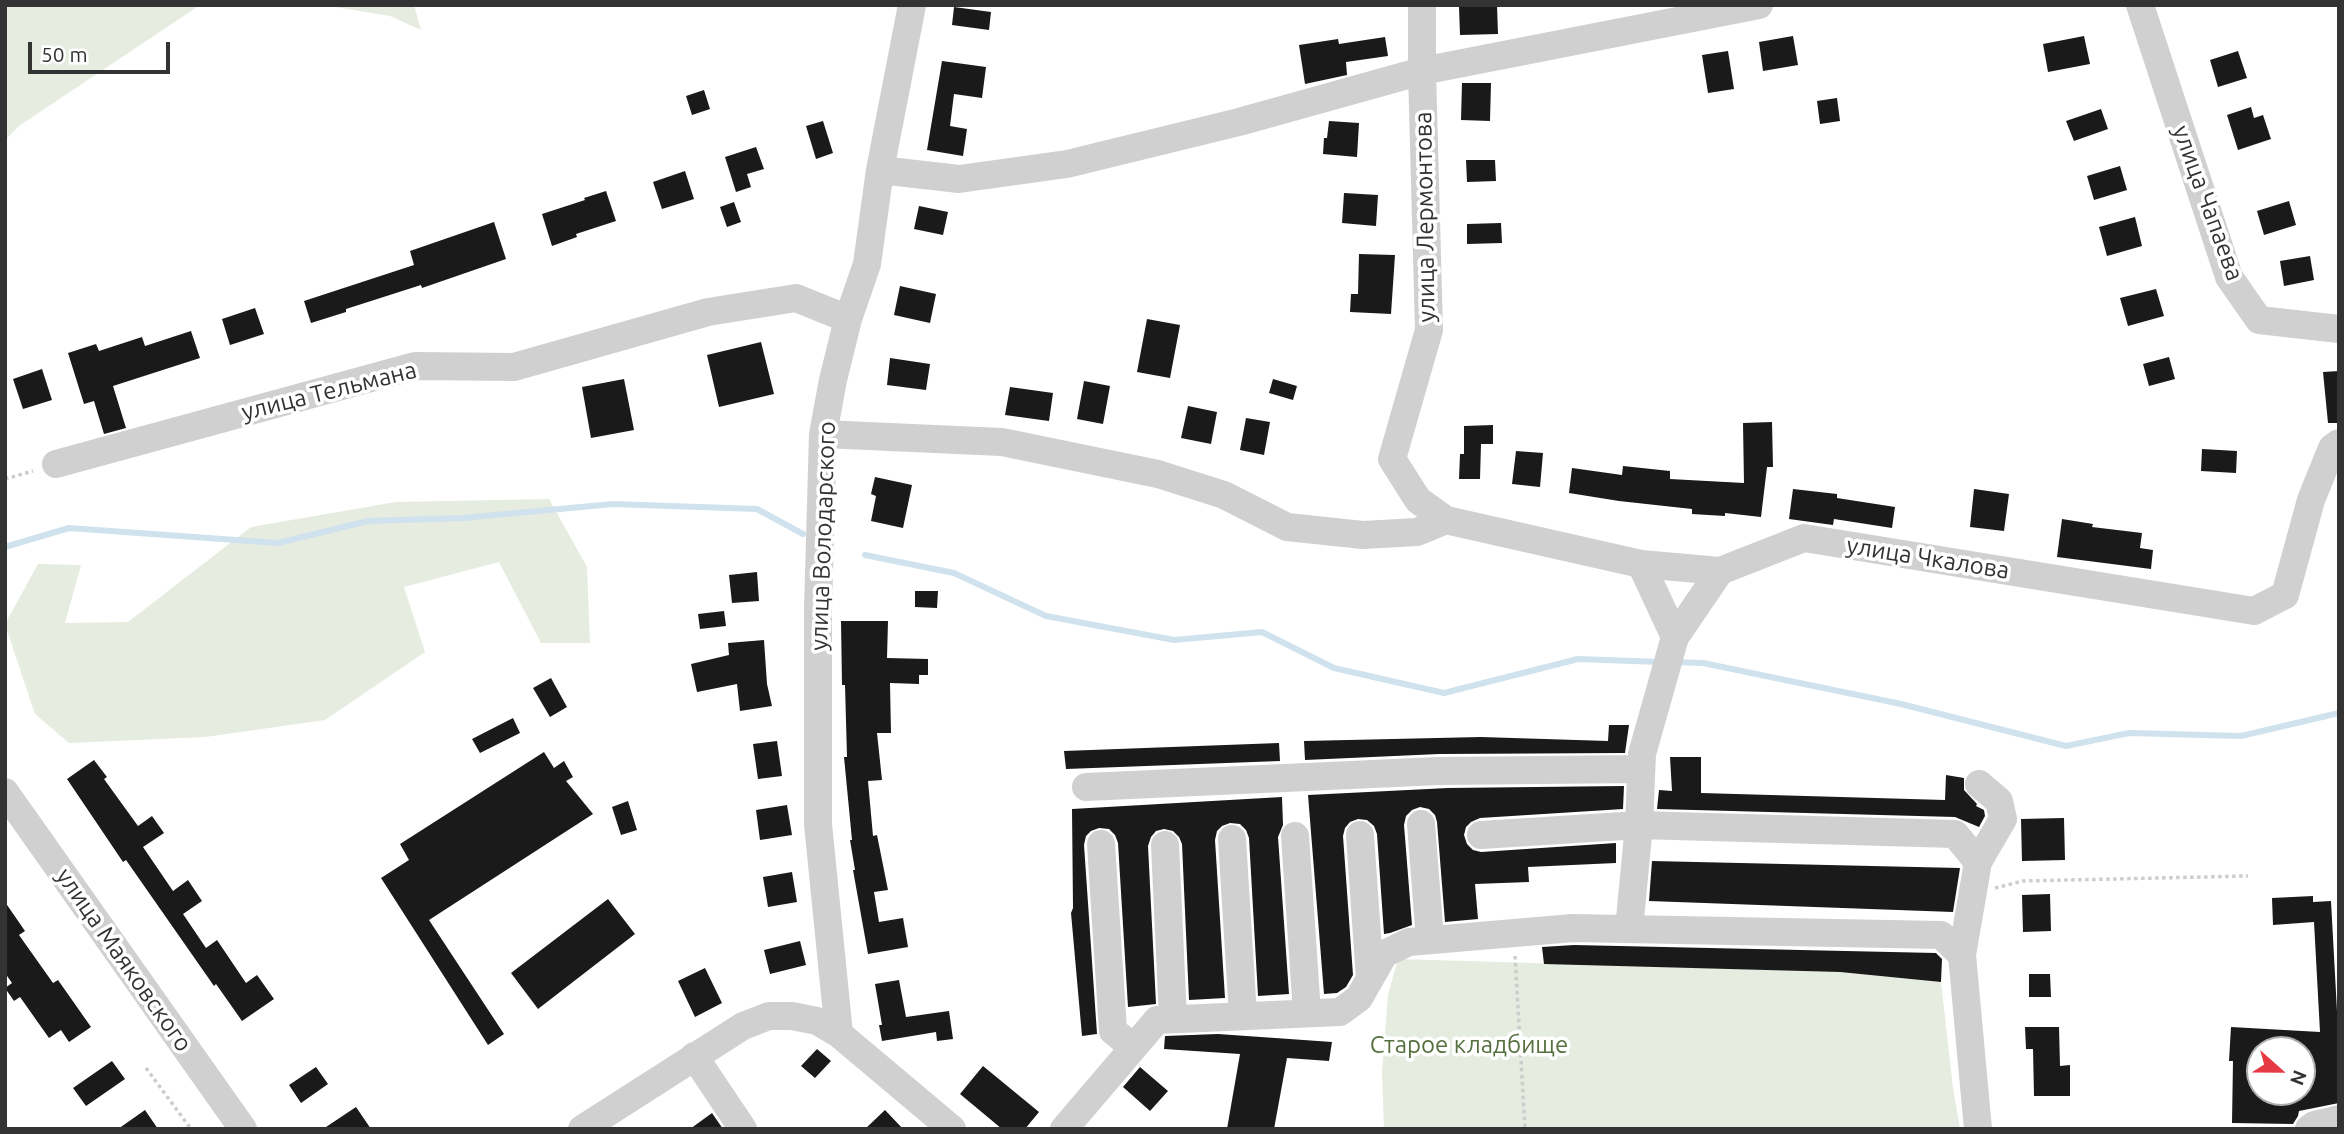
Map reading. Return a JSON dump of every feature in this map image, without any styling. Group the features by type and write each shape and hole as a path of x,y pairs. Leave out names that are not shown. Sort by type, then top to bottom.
{"street":[{"name":"улица Володарского","path":"839,1034 818,824 818,609 823,434 848,319 867,264 880,170 912,5"},
{"name":"улица Лермонтова","path":"1418,500 1392,459 1429,330 1422,5"},
{"path":"880,170 959,179 1067,164 1240,122 1422,71 1759,5"},
{"name":"улица Чапаева","path":"2140,5 2229,277 2259,320 2339,328"},
{"name":"улица Тельмана","path":"55,464 415,366 514,367 708,312 796,298 848,319"},
{"path":"823,434 1002,442 1158,474 1224,495 1287,527 1363,535 1417,532 1446,520"},
{"name":"улица Чкалова","path":"1418,500 1446,520 1642,564 1720,570 1804,538 2254,611 2285,595 2311,500 2332,448 2339,443"},
{"path":"1642,564 1675,637"},
{"path":"1629,929 1639,825 1642,754 1675,637 1720,570"},
{"path":"1086,788 1439,771 1641,769"},
{"path":"1978,1129 1962,955 1976,875 2003,819 1998,801 1979,784"},
{"name":"улица Маяковского","path":"5,792 243,1129"},
{"path":"1420,824 1430,940"},
{"path":"1481,835 1639,825 1955,834 1976,875"},
{"path":"1360,835 1370,979"},
{"path":"1295,836 1307,1013"},
{"path":"1232,839 1243,1016"},
{"path":"1101,844 1113,1031 1133,1047"},
{"path":"1165,845 1173,1019"},
{"path":"1064,1129 1157,1020 1340,1012 1359,998 1384,954 1409,942 1573,928 1941,935 1962,955"},
{"path":"585,1128 743,1026 769,1017 792,1016 817,1021 839,1034 952,1129"},
{"path":"694,1056 743,1129"},
{"path":"2309,1129 2314,1125 2339,1119"}],"path":[{"path":"5,479 55,464"},
{"path":"1976,875 1992,889 2023,881 2248,876"},
{"path":"1513,933 1525,1129"},
{"path":"146,1068 191,1129"}],"green space":[{"path":"5,5 200,5 19,126 5,140"},
{"path":"323,5 414,5 421,30 390,16"},
{"path":"549,499 587,567 590,643 541,643 499,562 404,587 425,652 325,720 205,737 69,743 35,714 5,624 38,564 81,565 65,623 128,622 251,527 396,502"},
{"name":"Старое кладбище","path":"1398,959 1840,972 1941,982 1960,1129 1384,1129 1382,1072 1388,995"}],"building":[{"path":"1497,5 1498,34 1460,35 1459,7"},
{"path":"954,7 991,12 989,30 952,25"},
{"path":"1793,36 1798,65 1763,71 1759,42"},
{"path":"2084,36 2090,64 2048,72 2043,44"},
{"path":"1385,37 1388,56 1346,62 1347,75 1305,84 1299,45 1338,39 1339,44"},
{"path":"1728,51 1734,89 1708,93 1702,55"},
{"path":"2238,51 2247,78 2218,87 2210,60"},
{"path":"942,61 986,67 982,98 954,94 950,126 967,129 963,156 927,150"},
{"path":"1462,83 1491,83 1490,121 1461,120"},
{"path":"704,90 710,109 692,115 686,96"},
{"path":"1837,98 1840,121 1820,124 1817,101"},
{"path":"2251,107 2254,118 2263,115 2271,139 2238,150 2227,115"},
{"path":"2101,109 2108,129 2074,141 2066,121"},
{"path":"823,121 833,153 816,159 806,126"},
{"path":"1329,121 1359,123 1357,157 1323,154"},
{"path":"756,147 764,169 747,174 751,187 736,192 725,157"},
{"path":"1466,160 1495,160 1496,181 1467,182"},
{"path":"2120,166 2127,190 2094,200 2087,176"},
{"path":"685,171 694,199 662,209 653,182"},
{"path":"606,191 616,221 576,234 577,237 552,246 542,214"},
{"path":"1344,193 1378,195 1376,226 1342,223"},
{"path":"2289,201 2296,225 2264,235 2257,211"},
{"path":"734,202 741,222 727,227 720,207"},
{"path":"919,206 948,212 943,235 914,229"},
{"path":"2135,217 2142,246 2107,256 2099,227"},
{"path":"494,222 506,259 422,288 421,285 346,309 346,312 311,323 304,301 414,265 410,251"},
{"path":"1501,223 1502,243 1467,244 1467,224"},
{"path":"1359,254 1395,255 1391,314 1350,312 1351,294 1358,294"},
{"path":"2310,256 2314,280 2284,286 2280,261"},
{"path":"900,286 936,294 930,323 894,315"},
{"path":"2156,289 2164,316 2128,326 2120,298"},
{"path":"255,308 264,334 230,345 222,319"},
{"path":"1147,319 1180,325 1170,378 1137,372"},
{"path":"191,331 200,358 113,386 126,428 104,434 94,401 84,404 68,353 96,344 99,351 142,337 145,346"},
{"path":"761,342 774,394 719,407 707,355"},
{"path":"2169,357 2175,379 2149,386 2143,364"},
{"path":"890,358 930,364 926,390 887,385"},
{"path":"42,369 52,400 23,409 13,379"},
{"path":"2339,371 2339,423 2328,423 2323,372"},
{"path":"624,379 634,430 591,438 582,387"},
{"path":"1273,379 1297,386 1293,400 1269,393"},
{"path":"1084,381 1110,386 1103,424 1077,419"},
{"path":"1010,387 1053,393 1049,421 1005,415"},
{"path":"1188,406 1217,412 1211,444 1181,438"},
{"path":"1246,418 1270,422 1264,455 1240,450"},
{"path":"1772,422 1773,467 1767,467 1761,517 1725,513 1725,516 1692,514 1692,509 1569,493 1572,468 1622,475 1623,466 1670,471 1670,479 1744,483 1743,423"},
{"path":"1493,425 1493,444 1481,444 1480,479 1459,479 1460,454 1464,454 1464,426"},
{"path":"2202,449 2237,451 2236,473 2201,471"},
{"path":"1516,451 1543,453 1540,487 1512,484"},
{"path":"875,477 912,485 903,528 871,521 876,496 871,494"},
{"path":"1793,489 1837,494 1837,498 1895,507 1892,528 1834,519 1833,525 1789,519"},
{"path":"1974,489 2009,494 2004,531 1970,527"},
{"path":"2062,519 2093,524 2092,527 2142,533 2140,548 2153,550 2151,569 2057,557"},
{"path":"757,572 759,601 732,603 729,575"},
{"path":"915,591 938,591 937,608 915,607"},
{"path":"724,611 726,626 700,629 698,614"},
{"path":"841,621 888,621 887,658 928,659 928,675 919,675 919,684 890,683 891,733 877,733 882,780 868,781 873,836 877,835 888,890 874,892 879,922 903,918 908,947 868,954 850,840 844,757 847,757"},
{"path":"764,640 767,684 772,706 740,711 737,684 697,692 691,664 729,655 728,643"},
{"path":"551,678 567,707 550,717 533,688"},
{"path":"513,718 520,733 480,753 472,739"},
{"path":"1609,725 1629,725 1625,753 1439,754 1305,760 1304,741 1481,737 1608,741"},
{"path":"777,741 782,776 758,779 753,744"},
{"path":"1279,743 1280,761 1066,769 1064,751"},
{"path":"544,752 554,768 564,761 573,777 566,781 593,814 429,920 504,1034 488,1045 381,878 409,860 400,844"},
{"path":"1670,757 1701,757 1701,793 1945,800 1946,775 1964,778 1964,790 1976,806 1984,810 1985,816 1979,827 1955,817 1657,809 1659,790 1672,791"},
{"path":"94,760 107,777 104,779 138,826 152,816 164,833 143,847 173,891 188,880 202,901 183,914 206,948 217,940 246,983 257,975 274,999 242,1021 216,984 214,986 126,860 123,862 67,779"},
{"path":"1624,786 1623,809 1480,818 1471,822 1464,835 1467,844 1473,850 1481,852 1616,843 1616,863 1528,867 1529,882 1475,884 1478,919 1445,922 1435,815 1429,809 1420,807 1412,810 1406,816 1404,825 1412,925 1384,934 1377,834 1374,826 1367,820 1350,822 1343,836 1353,975 1346,987 1337,993 1324,994 1308,795 1448,788"},
{"path":"1282,797 1283,825 1278,837 1289,994 1258,996 1249,838 1240,824 1230,823 1217,831 1215,840 1225,998 1189,1000 1182,844 1173,831 1164,829 1156,831 1148,846 1156,1004 1128,1007 1118,843 1109,829 1099,828 1086,836 1084,845 1097,1034 1082,1036 1071,913 1072,809"},
{"path":"628,801 637,830 621,835 612,807"},
{"path":"787,805 792,835 760,840 756,810"},
{"path":"2064,818 2065,860 2022,861 2021,819"},
{"path":"1652,861 1960,868 1953,912 1649,901"},
{"path":"792,872 797,902 768,907 763,877"},
{"path":"2050,894 2051,931 2023,932 2022,895"},
{"path":"2313,896 2313,902 2331,901 2339,1048 2339,1103 2299,1111 2293,1124 2232,1123 2233,1061 2229,1061 2231,1027 2320,1032 2314,922 2273,925 2272,898"},
{"path":"608,899 635,934 538,1009 511,973"},
{"path":"5,902 25,931 19,935 53,983 58,980 91,1027 69,1042 61,1030 49,1038 20,997 14,1001 5,988 12,983 5,973"},
{"path":"800,941 806,965 770,974 764,950"},
{"path":"1574,945 1936,953 1942,959 1941,982 1840,972 1544,964 1542,947"},
{"path":"705,968 722,1003 695,1017 678,981"},
{"path":"2029,974 2050,974 2051,997 2029,997"},
{"path":"899,980 906,1017 949,1011 953,1039 937,1041 936,1032 882,1041 875,984"},
{"path":"2025,1027 2059,1027 2060,1066 2070,1065 2070,1096 2034,1096 2033,1049 2026,1049"},
{"path":"1218,1034 1332,1042 1329,1061 1287,1058 1274,1129 1227,1129 1240,1054 1164,1049 1165,1036"},
{"path":"817,1049 831,1061 815,1078 801,1066"},
{"path":"112,1061 125,1079 86,1106 73,1088"},
{"path":"983,1066 1039,1112 1025,1129 1002,1129 960,1094"},
{"path":"316,1067 328,1084 301,1103 289,1085"},
{"path":"1140,1067 1168,1091 1150,1111 1123,1087"},
{"path":"356,1107 371,1129 323,1129"},
{"path":"145,1110 158,1129 118,1129"},
{"path":"885,1110 903,1129 865,1129"},
{"path":"712,1113 723,1129 690,1129"}],"waterway":[{"path":"5,547 69,528 278,543 368,521 463,518 613,504 757,509 803,534"},
{"path":"865,555 954,573 1046,616 1174,640 1262,632 1334,668 1444,693 1578,659 1661,662"},
{"path":"1675,662 1703,663 1901,704 2066,746 2129,733 2241,736 2339,713"}]}
